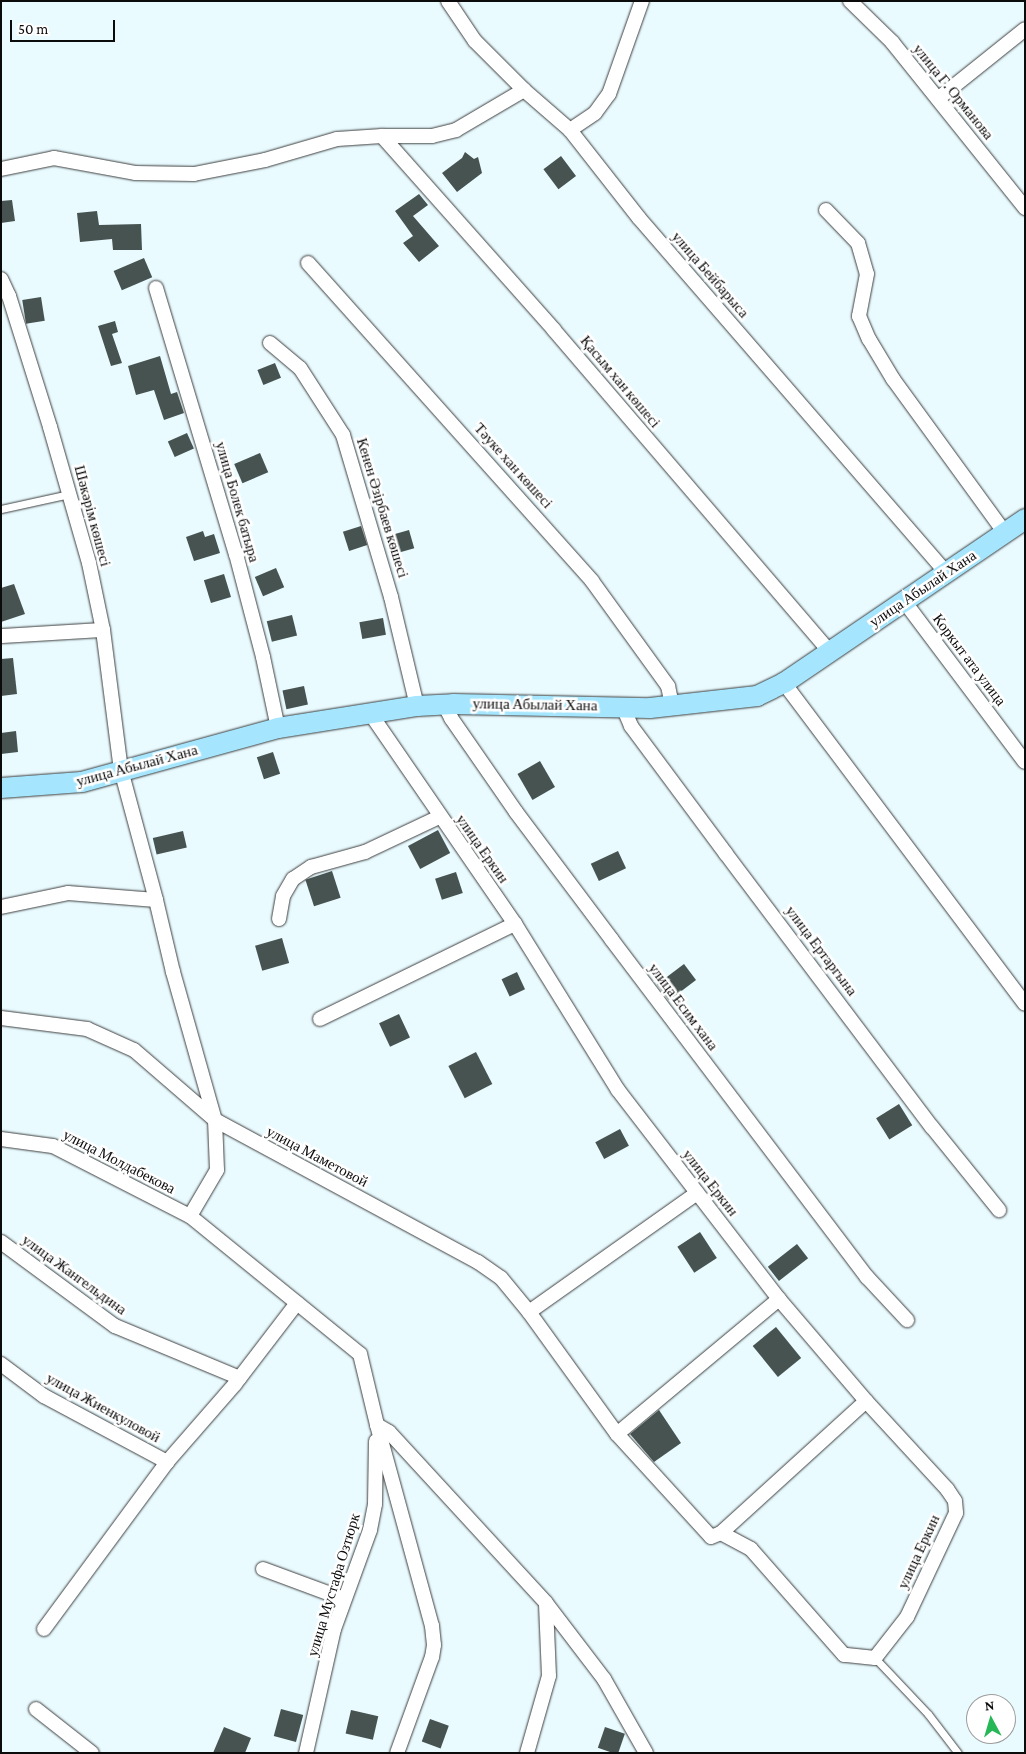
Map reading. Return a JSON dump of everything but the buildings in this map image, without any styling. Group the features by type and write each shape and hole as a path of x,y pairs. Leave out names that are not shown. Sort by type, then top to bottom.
{"street":[{"name":"улица Бейбарыса","path":"448,1 475,41 524,90 570,130 639,218 946,573"},
{"path":"570,130 595,113 609,94 642,1"},
{"name":"улица Г. Орманова","path":"850,1 892,42 939,98 1025,208"},
{"path":"939,98 1025,28"},
{"path":"1,169 54,158 135,173 194,174 265,160 337,139 382,136 432,136 456,130 524,90"},
{"name":"Қасым хан көшесі","path":"382,136 554,330 830,652"},
{"path":"826,210 858,243 867,274 859,316 869,339 894,379 1018,528"},
{"name":"Тәуке хан көшесі","path":"308,263 592,581 668,686 672,705"},
{"name":"Шәкәрім көшесі","path":"1,279 18,324 89,563 103,630 121,770"},
{"name":"улица Болек батыра","path":"156,288 236,554 263,657 278,728"},
{"name":"Кенен Әзірбаев көшесі","path":"270,343 300,368 342,435 389,587 417,706"},
{"name":"улица Абылай Хана","path":"1,788 69,785 278,728 417,706 444,704 623,707 672,705 757,696 784,683 946,573 1018,528"},
{"name":"Коркыт ата улица","path":"904,601 1025,762"},
{"path":"1,636 103,630"},
{"path":"784,683 1025,1004"},
{"name":"улица Есим хана","path":"444,704 451,718 516,812 612,940 866,1277 907,1320"},
{"name":"улица Ертаргына","path":"623,707 631,726 932,1127 999,1210"},
{"name":"улица Еркин","path":"370,713 439,817 515,924 618,1090 779,1299 866,1401 947,1489 955,1501 956,1513 907,1616 875,1658"},
{"path":"121,770 156,900 172,972 215,1120 217,1170 190,1216"},
{"path":"279,918 283,896 292,878 311,868 365,852 439,817"},
{"path":"1,907 68,894 156,900"},
{"path":"320,1020 515,924"},
{"name":"улица Маметовой","path":"1,1018 87,1029 134,1050 215,1120 478,1262 502,1278 529,1312 617,1434 711,1537 720,1534"},
{"name":"улица Молдабекова","path":"1,1139 53,1146 190,1216 360,1354 376,1425"},
{"path":"529,1312 697,1192"},
{"name":"улица Жангельдина","path":"1,1242 115,1326 240,1378"},
{"path":"617,1434 779,1299"},
{"path":"44,1629 167,1462 240,1378 297,1303"},
{"name":"улица Жиенкуловой","path":"1,1364 44,1396 167,1462"},
{"path":"866,1401 720,1534 751,1549 844,1655 875,1658"},
{"path":"376,1425 389,1432 546,1603 604,1679 646,1753"},
{"path":"376,1425 432,1626 434,1646 432,1657 397,1753"},
{"name":"улица Мустафа Озтюрк","path":"306,1753 334,1629 370,1530 374,1504 376,1425"},
{"path":"263,1569 344,1599"},
{"path":"526,1753 549,1676 546,1603"},
{"path":"36,1709 92,1753"}],"lane":[{"path":"1,509 69,494"},
{"path":"875,1658 928,1714 958,1753"}]}
